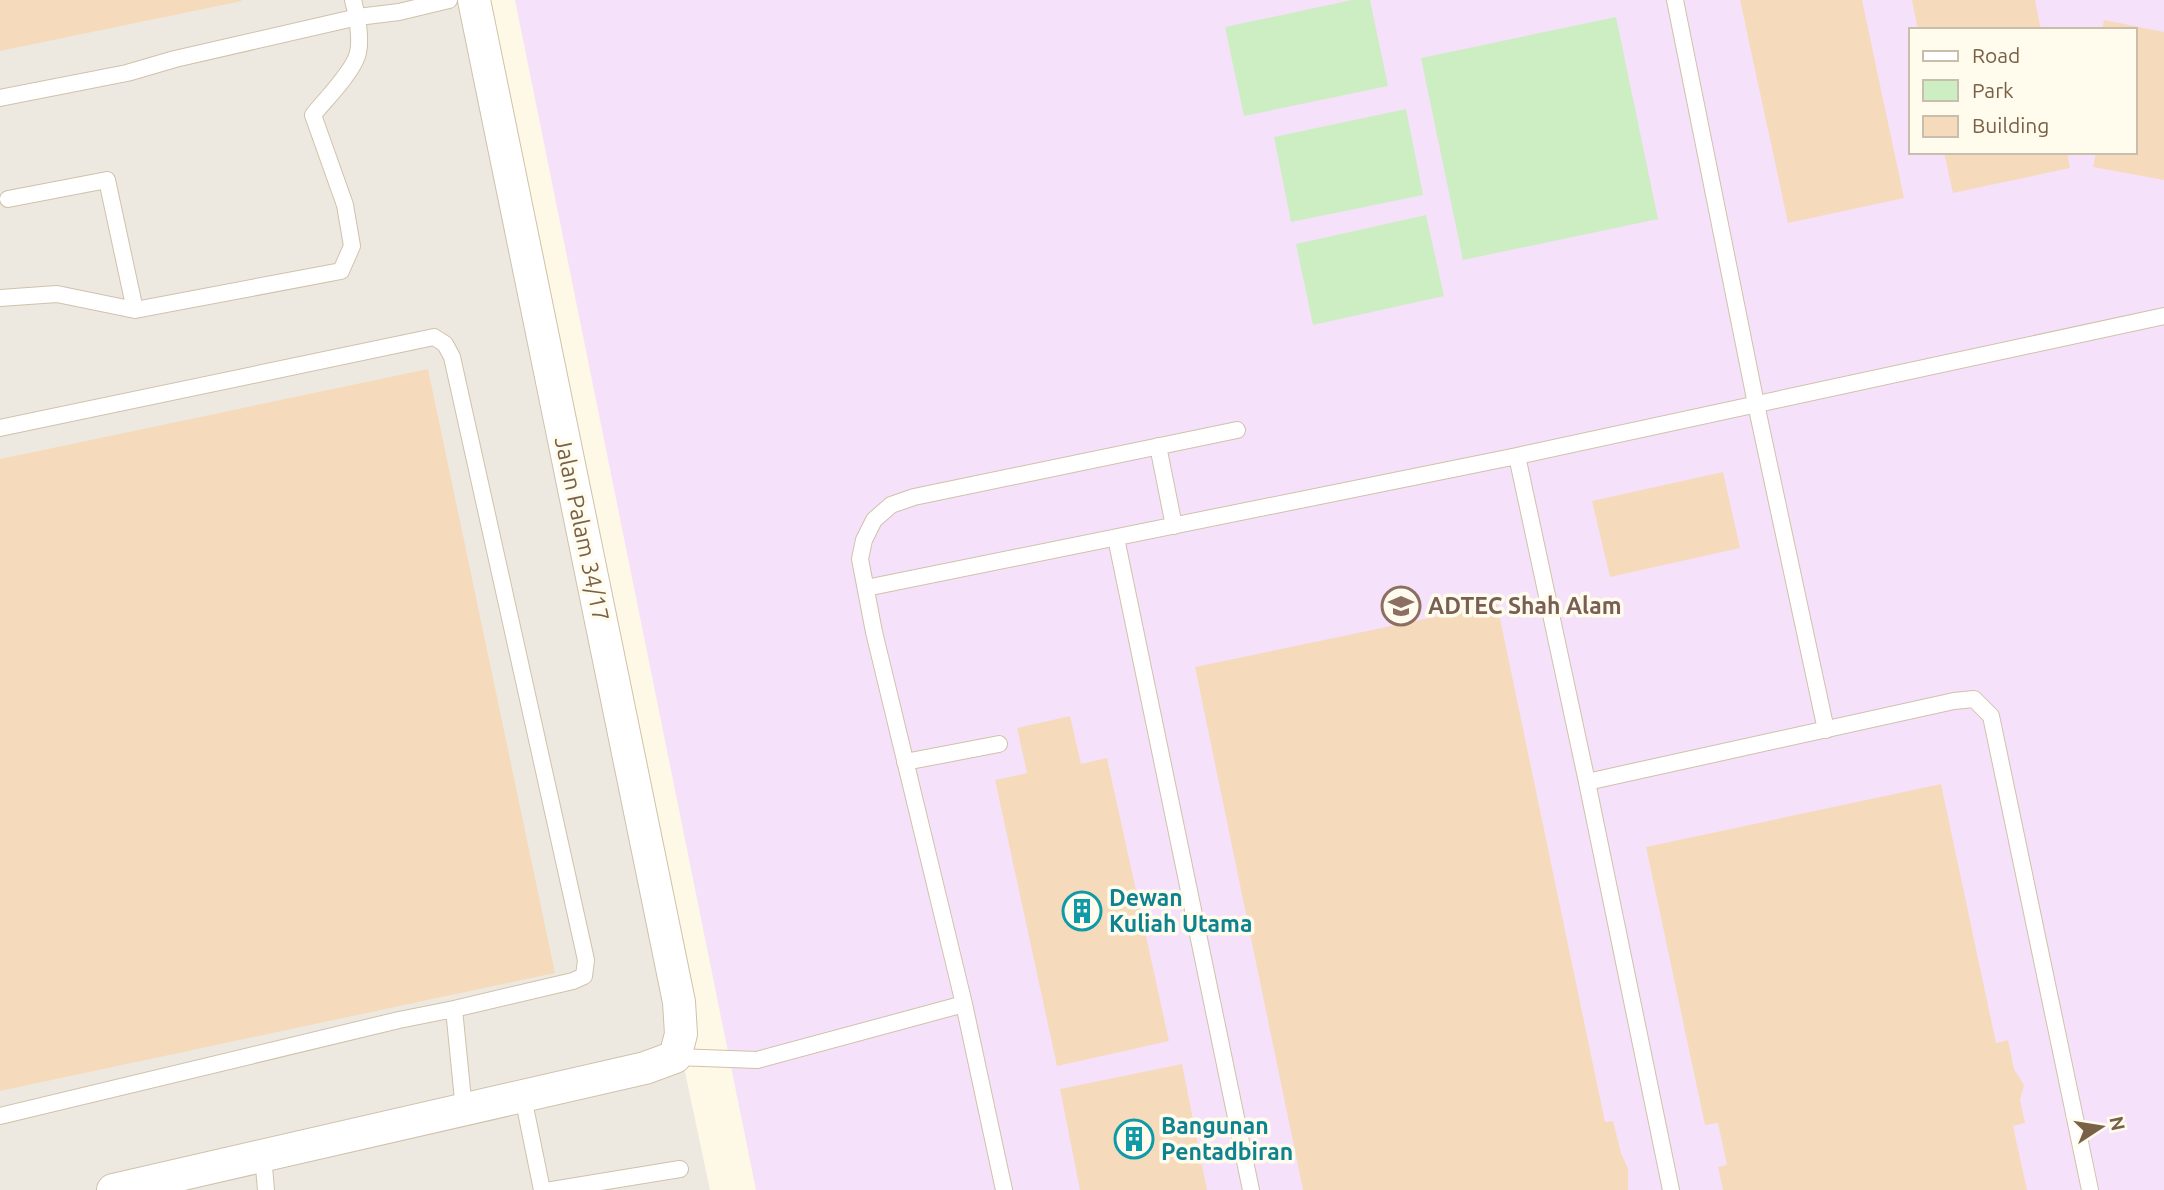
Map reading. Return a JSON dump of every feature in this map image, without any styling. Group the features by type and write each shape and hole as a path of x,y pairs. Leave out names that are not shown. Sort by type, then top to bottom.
{"street":[{"name":"Jalan Palam 34/17","path":"474,0 679,1002 681,1034 675,1057"},
{"path":"113,1190 173,1183 263,1156 645,1068 675,1057"}],"lane":[{"path":"0,298 57,294 135,310 341,271 352,246 345,205 313,115 358,55 358,17 353,0"},
{"path":"0,98 127,73 175,59 358,17 399,12 449,0"},
{"path":"1675,0 1756,404 1826,730"},
{"path":"8,199 107,180 135,310"},
{"path":"866,588 1517,456 2164,316"},
{"path":"0,428 434,337 445,344 452,357 586,960 584,976 573,981 0,1116"},
{"path":"1004,1190 964,1004 874,632 860,559 864,540 874,520 891,505 927,494 1237,430"},
{"path":"1158,446 1174,526"},
{"path":"1517,456 1671,1190"},
{"path":"1116,538 1251,1190"},
{"path":"1587,782 1973,699 1991,716 2090,1190"},
{"path":"905,762 999,744"},
{"path":"675,1057 757,1060 964,1004"},
{"path":"454,1009 464,1110"},
{"path":"523,1097 542,1190"},
{"path":"263,1156 266,1190"},
{"path":"552,1190 680,1169"}],"shaded area":[{"path":"0,0 458,0 710,1190 0,1190"},
{"name":"ADTEC Shah Alam","path":"515,0 2164,0 2164,1190 756,1190"}],"green space":[{"path":"1352,0 1370,0 1388,86 1244,116 1225,27"},
{"path":"1616,17 1658,219 1463,260 1421,58"},
{"path":"1406,109 1423,195 1291,222 1274,137"},
{"path":"1426,215 1444,296 1313,325 1296,244"}],"building":[{"path":"0,0 241,0 242,1 0,51"},
{"path":"1740,0 1862,0 1904,198 1788,223"},
{"path":"1912,0 2035,0 2041,28 1918,28"},
{"path":"2104,20 2164,32 2164,180 2093,167 2096,154 2136,154 2136,28 2102,28"},
{"path":"1944,154 2067,154 2070,168 1953,193"},
{"path":"428,369 555,973 0,1091 0,459"},
{"path":"1723,472 1740,548 1610,577 1592,501"},
{"path":"1497,604 1605,1122 1613,1121 1628,1169 1628,1190 1303,1190 1195,667"},
{"name":"Dewan Kuliah Utama","path":"1070,716 1081,764 1107,758 1169,1041 1057,1066 995,780 1027,773 1017,728"},
{"path":"1941,784 1996,1043 2008,1040 2014,1069 2024,1085 2020,1100 2025,1123 2013,1126 2027,1190 1723,1190 1718,1167 1727,1165 1718,1123 1705,1125 1646,847"},
{"name":"Bangunan Pentadbiran","path":"1182,1064 1207,1190 1080,1190 1060,1089"}],"place":[{"name":"ADTEC Shah Alam","path":"1401,606"},
{"name":"Dewan Kuliah Utama","path":"1082,911"},
{"name":"Bangunan Pentadbiran","path":"1134,1139"}]}
